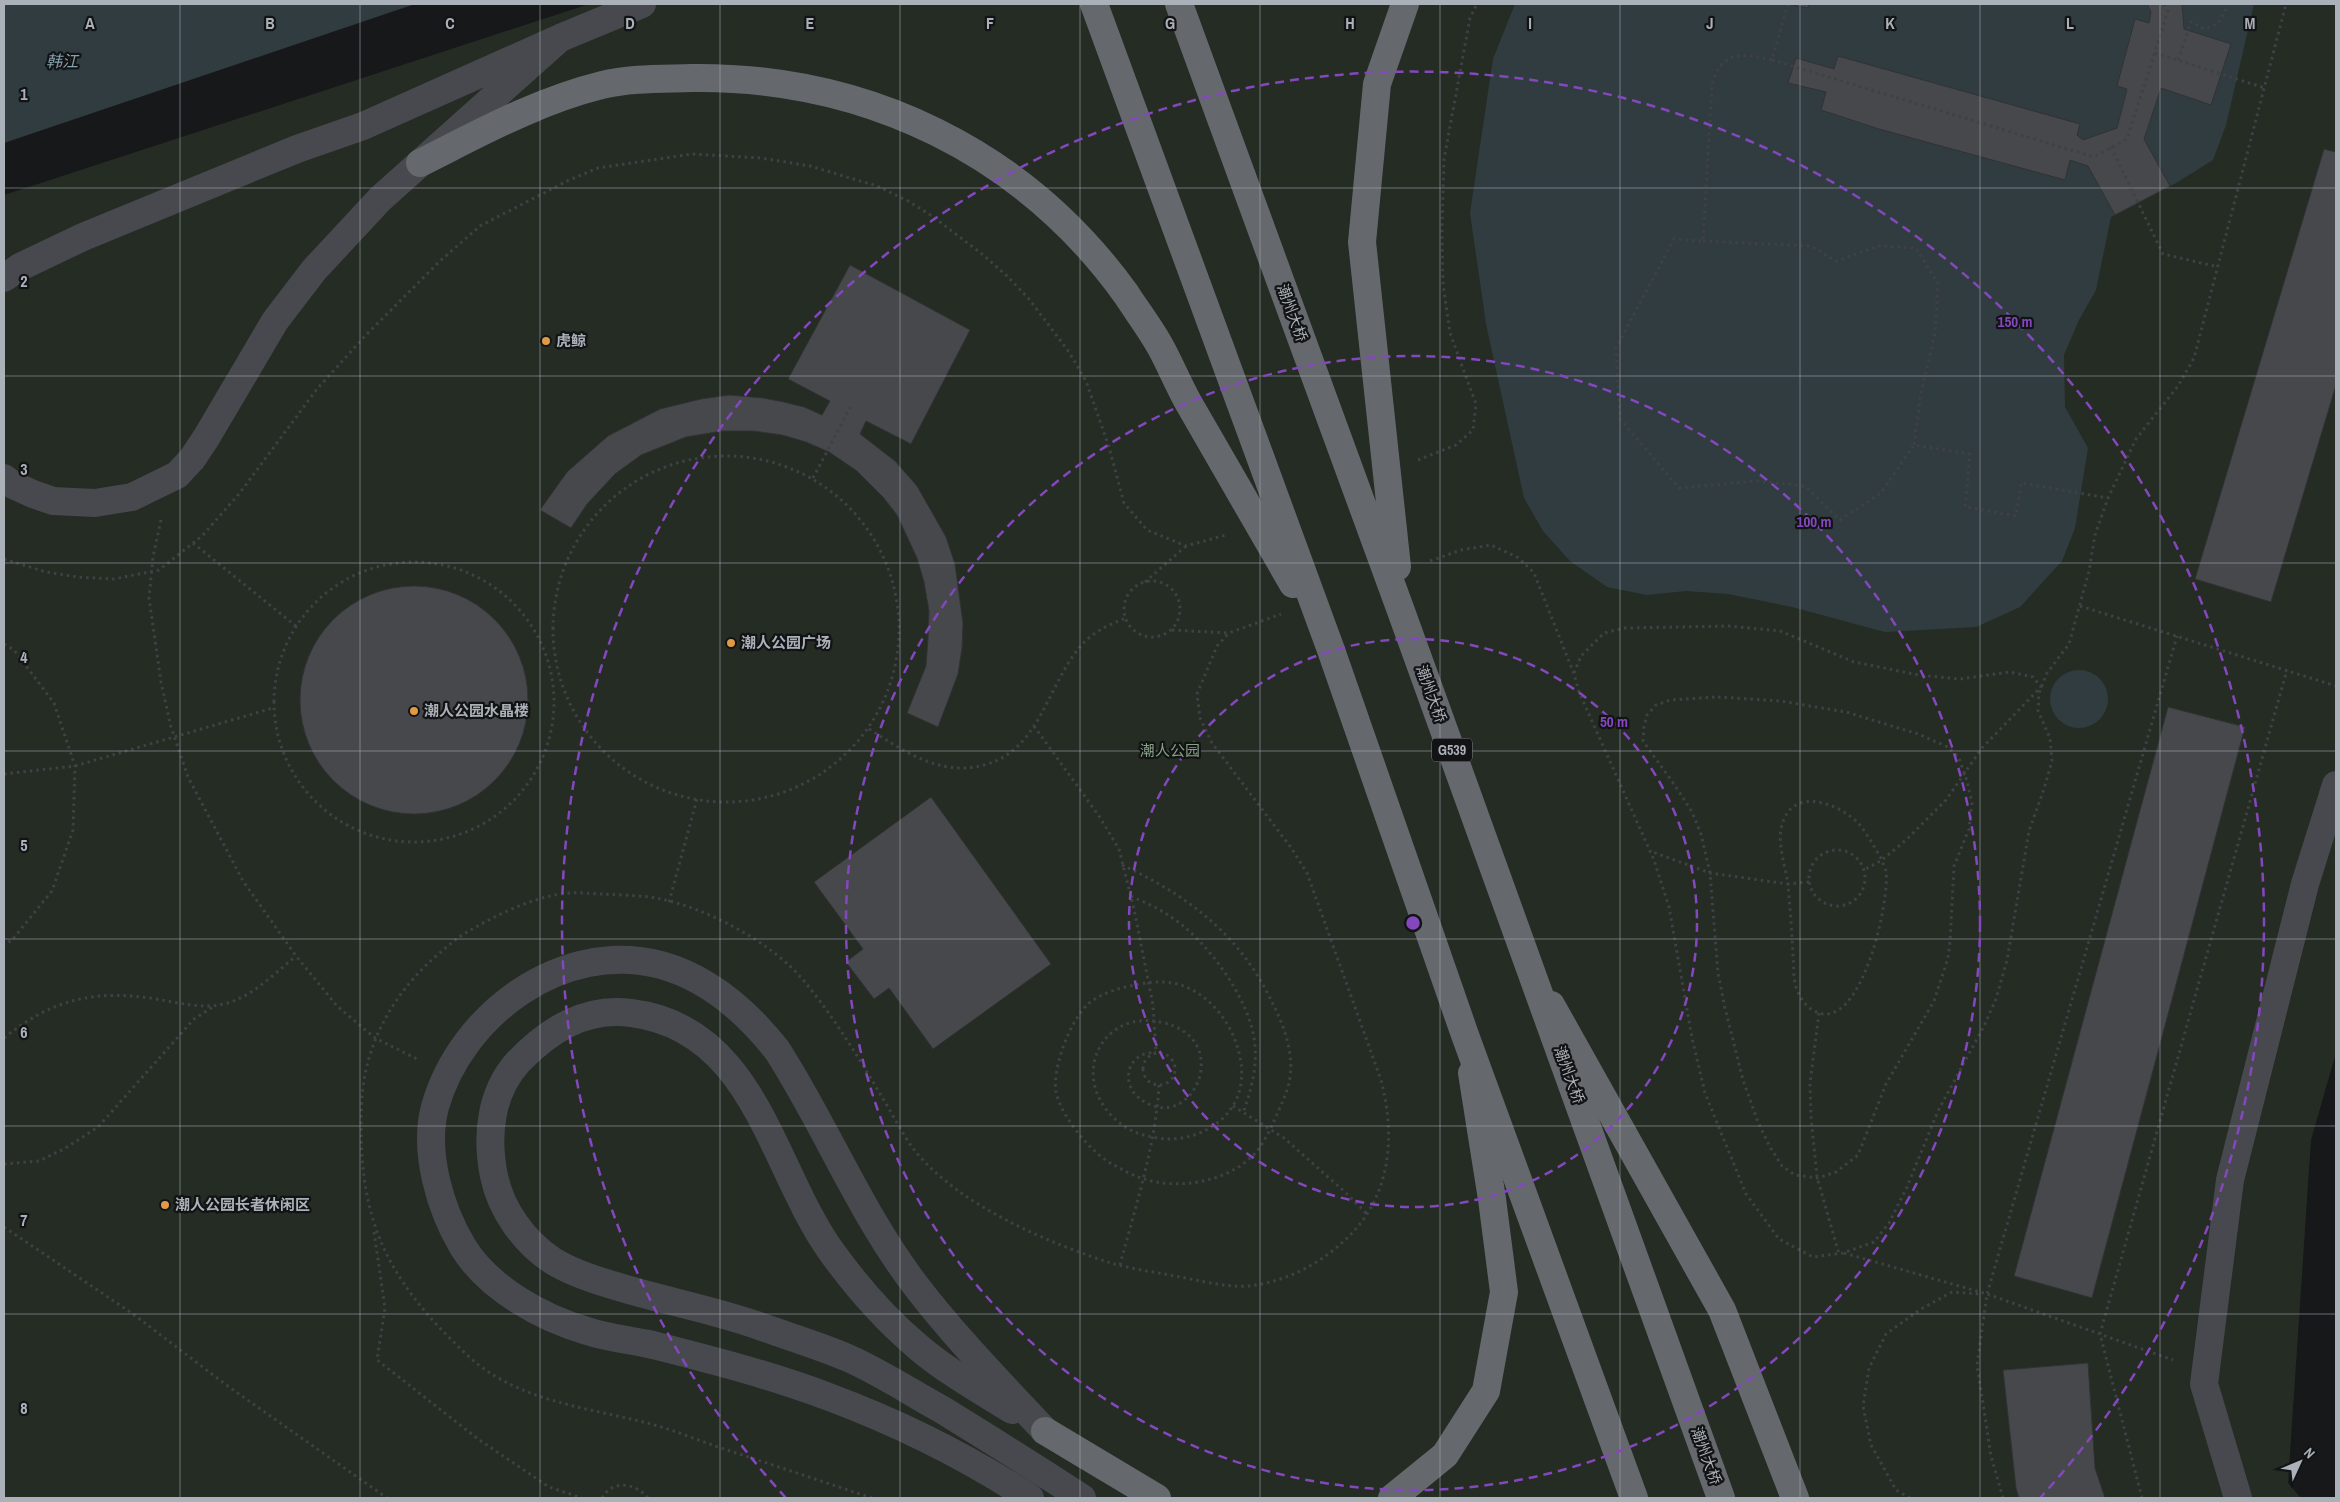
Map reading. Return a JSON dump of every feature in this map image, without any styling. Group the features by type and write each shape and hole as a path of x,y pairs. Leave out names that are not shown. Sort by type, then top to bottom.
{"highway":[{"path":"1094,4 1331,650 1465,1034 1634,1498"},
{"name":"潮州大桥","path":"1179,4 1401,611 1721,1498"},
{"path":"1401,611 1362,242 1377,84 1405,4"},
{"path":"420,163 481,132 556,99 603,85 649,79 722,78 790,85 857,99 928,127 979,154 1032,193 1081,241 1124,292 1159,345 1186,398 1331,650"},
{"path":"1531,970 1722,1310 1795,1498"},
{"path":"1392,1498 1445,1455 1486,1391 1504,1292 1492,1199 1465,1034"},
{"path":"1045,1431 1157,1498"}],"street":[{"path":"4,278 20,267 83,237 297,149 363,126 560,38 642,4"},
{"path":"4,478 13,485 32,494 53,501 95,503 132,497 176,475 192,459 275,321 314,270 380,199 560,38"},
{"path":"2238,1498 2204,1384 2230,1180 2305,884 2336,786"},
{"path":"1030,1498 965,1460 898,1425 830,1397 744,1369 651,1345 586,1331 534,1309 490,1280 465,1250 448,1218 435,1175 432,1138 435,1108 463,1046 501,1005 528,985 570,967 606,960 640,961 661,965 680,972 717,991 764,1034 777,1050 867,1212 915,1286 972,1352 1045,1431"},
{"path":"1045,1431 943,1366 918,1347 873,1302 831,1250 813,1223 745,1086 718,1055 702,1041 678,1026 657,1018 618,1011 598,1013 576,1018 554,1030 516,1064 504,1080 496,1096 490,1137 496,1186 504,1206 521,1232 540,1251 569,1270 587,1277 745,1321 847,1358 902,1386 1019,1456 1082,1498"}],"path":[{"path":"1410,464 1456,445 1472,430 1476,404 1450,332 1443,284 1442,229 1446,150 1470,18 1477,4"},
{"path":"1772,60 1788,4"},
{"path":"1703,240 1712,85 1715,71 1726,60 1737,56 1750,55 1772,60 2094,157 2127,138 2168,11 2164,4"},
{"path":"2178,60 2191,22 2204,29 2218,24 2226,9 2226,4"},
{"path":"1864,870 1882,860 1906,840 1946,800 1982,748 2041,688 2052,666 2069,644 2089,571 2095,535 2108,498 2136,440 2189,370 2194,358 2286,4"},
{"path":"2155,53 2265,88"},
{"path":"2111,148 2163,254 2218,267"},
{"path":"4,559 46,572 77,577 114,579 159,570 193,543 239,494 317,388 408,292 480,226 567,181 598,168 692,154 782,160 810,166 877,186 908,201 932,216 982,254 1029,299 1048,322 1086,381 1124,503 1147,530 1186,546"},
{"path":"1674,239 1703,240 1811,246 1836,261 1879,246 1916,248 1938,284 1935,333 1921,392 1914,445 1881,493 1840,520 1804,486 1756,481 1680,488 1620,419 1616,348 1674,239"},
{"path":"813,478 851,406"},
{"path":"1914,445 1970,454 1965,507 2016,516 2021,483 2108,498"},
{"path":"701,456 761,458 813,478 858,515 886,560 900,612 897,666 878,716 845,758 800,787 743,803 684,798 629,774 586,732 559,680 552,620 564,562 596,511 644,474 701,456"},
{"path":"176,475 161,520 151,573 149,598 161,682 175,738 188,778 243,881 296,956 337,1006 375,1038 450,1073"},
{"path":"1146,582 1186,546 1235,531"},
{"path":"193,543 296,627"},
{"path":"1424,563 1461,550 1491,545 1519,558 1534,573 1583,701 1650,851 1670,907 1692,1038 1706,1093 1746,1194 1779,1239 1813,1257 1841,1253 1874,1242 1889,1224 1907,1187 1938,1111 1984,1026 1996,999 2007,960 2029,831 2052,761 2050,738 2038,711 2041,688 2033,677 2010,672 1960,679 1919,675 1854,662 1780,631 1728,626 1625,628 1604,633 1581,656 1574,674"},
{"path":"399,562 446,565 488,583 523,614 547,654 550,675 555,700 548,746 527,786 494,818 452,838 406,842 361,832 321,807 292,771 276,728 273,708 275,681 289,638 316,600 355,574 399,562"},
{"path":"1172,630 1180,614 1177,596 1172,588 1155,581 1137,585 1130,592 1124,609 1126,618 1137,632 1146,636 1155,637 1172,630 1229,633 1284,613"},
{"path":"2080,606 2336,686"},
{"path":"868,729 920,759 941,767 960,769 996,762 1012,752 1034,726 1064,669 1079,648 1093,634 1108,625 1126,618"},
{"path":"582,1498 549,1487 478,1438 377,1360 385,1308 373,1224 367,1198 362,1159 361,1123 364,1078 375,1038 399,994 424,968 460,936 495,916 534,901 568,893 656,898 716,917 766,946 800,975 836,1021 916,1152 952,1186 990,1210 1050,1241 1120,1265 1204,1281 1247,1286 1288,1276 1323,1259 1350,1236 1367,1214 1386,1172 1389,1145 1389,1109 1381,1080 1301,862 1212,743 1200,718 1197,694 1217,646 1229,633"},
{"path":"2002,1498 1991,1456 1977,1364 1987,1294 2177,636"},
{"path":"4,644 14,650 54,703 75,766 74,830 52,891 12,940 4,945"},
{"path":"2142,1498 2100,1334 2287,670"},
{"path":"550,675 558,672"},
{"path":"1718,697 1780,701 1846,712 1936,741 1948,747 1959,758 1964,772 1972,803 1969,829 1954,866 1950,942 1942,980 1934,1001 1886,1084 1858,1155 1836,1172 1818,1178 1794,1175 1782,1166 1770,1147 1743,1080 1718,973 1710,873 1701,834 1692,812 1643,741 1647,716 1656,705 1670,700 1718,697"},
{"path":"4,774 75,766 273,708"},
{"path":"1034,726 1099,816 1119,849 1155,1020 1156,1052"},
{"path":"669,902 697,799"},
{"path":"1804,801 1822,802 1858,823 1882,860 1886,871 1883,912 1866,972 1855,992 1838,1010 1819,1014 1806,1007 1796,987 1788,884 1780,841 1783,820 1791,808 1804,801"},
{"path":"1835,849 1854,855 1864,870 1865,880 1861,892 1857,898 1845,905 1838,906 1824,903 1813,893 1809,882 1811,864 1821,854 1835,849"},
{"path":"1650,851 1710,873 1788,884 1809,882"},
{"path":"1122,864 1159,882 1204,913 1236,946 1263,983 1282,1022 1290,1053 1291,1082 1270,1129 1256,1152 1233,1170 1209,1181 1166,1182 1142,1179 1102,1159 1072,1127 1056,1092 1059,1058 1072,1029 1088,1005 1115,989 1148,982 1168,982 1187,987 1211,1004 1229,1026 1238,1048 1242,1082 1233,1106 1216,1124 1193,1138 1172,1140 1138,1135 1122,1126 1098,1099 1093,1085 1092,1068 1098,1049 1117,1031 1128,1024 1139,1021 1155,1020 1172,1024 1184,1032 1196,1044 1202,1058 1202,1075 1196,1088 1186,1100 1172,1107 1158,1107 1140,1098 1129,1086 1128,1074 1134,1062 1141,1055 1156,1052 1167,1055 1175,1068 1175,1073 1169,1082 1159,1085 1154,1084 1146,1077 1144,1068 1148,1058 1156,1052"},
{"path":"1130,896 1169,915 1193,935 1214,958 1234,988 1249,1020 1255,1045 1254,1076 1243,1113"},
{"path":"4,1164 39,1160 64,1149 98,1127 194,1019 217,1005 246,996 296,956"},
{"path":"4,1038 31,1018 69,1000 103,995 133,996 193,1006 217,1005"},
{"path":"1819,1014 1810,1083 1818,1178 1841,1253"},
{"path":"1120,1265 1158,1107 1159,1085"},
{"path":"1233,1106 1270,1129 1310,1160 1367,1214"},
{"path":"373,1224 381,1247 401,1282 447,1337 476,1364 514,1388 597,1413 647,1423 872,1498"},
{"path":"4,1227 133,1314 229,1387 387,1498"},
{"path":"1841,1253 1987,1294 2206,1371"},
{"path":"1910,1498 1896,1490 1871,1445 1863,1406 1869,1368 1886,1334 1921,1309 1952,1292 1987,1294"},
{"path":"602,1498 609,1489 617,1485 626,1484 635,1486 648,1498"}],"green space":[{"name":"潮人公园","path":"589,4 2336,4 2336,1053 2311,1140 2288,1483 2301,1498 4,1498 4,195"}],"water":[{"name":"韩江","path":"4,4 415,4 4,143"},
{"path":"1515,4 2254,4 2226,125 2213,160 2176,183 2111,217 2096,290 2079,320 2064,355 2065,407 2088,448 2075,528 2062,561 2020,607 1976,627 1885,632 1792,607 1728,594 1686,591 1647,595 1607,587 1570,561 1543,531 1524,498 1486,324 1470,213 1493,59"},
{"path":"2073,670 2085,670 2100,678 2108,693 2108,705 2100,720 2085,728 2073,728 2058,720 2050,705 2050,693 2058,678"}],"building":[{"path":"1787,4 1809,4 1808,8"},
{"path":"2147,4 2182,4 2184,29 2231,44 2211,105 2161,88 2144,139 2170,186 2115,215 2088,166 2070,160 2065,180 1879,129 1821,110 1826,92 1788,83 1796,58 1834,69 1838,56 2080,124 2077,135 2083,140 2117,128 2127,89 2117,86 2135,19 2149,23 2151,12"},
{"path":"2324,149 2336,152 2336,385 2271,602 2195,579"},
{"path":"850,265 970,330 911,444 866,421 860,434 895,461 917,486 946,537 955,564 963,623 962,648 958,674 938,727 907,713 926,666 928,638 929,611 924,582 917,558 897,515 883,497 857,471 829,452 806,442 782,435 753,431 722,431 686,437 641,455 615,474 587,504 571,528 540,510 567,472 608,436 660,409 701,399 729,395 784,402 804,407 822,415 830,401 788,379"},
{"name":"潮人公园水晶楼","path":"403,586 425,586 447,591 468,599 495,619 515,646 526,678 528,700 526,722 515,754 495,781 468,801 447,809 425,814 403,814 381,809 360,801 333,781 313,754 305,733 300,711 300,689 305,667 313,646 333,619 360,599 381,591"},
{"path":"2168,707 2245,727 2092,1298 2014,1276"},
{"path":"931,797 1051,964 933,1049 889,988 874,999 846,962 863,949 814,882"},
{"path":"2088,1363 2095,1468 2105,1498 2019,1498 2016,1488 2003,1370"}],"place":[{"name":"虎鲸","path":"546,341"},
{"name":"潮人公园广场","path":"731,643"},
{"name":"潮人公园水晶楼","path":"414,711"},
{"name":"潮人公园长者休闲区","path":"165,1205"}]}
